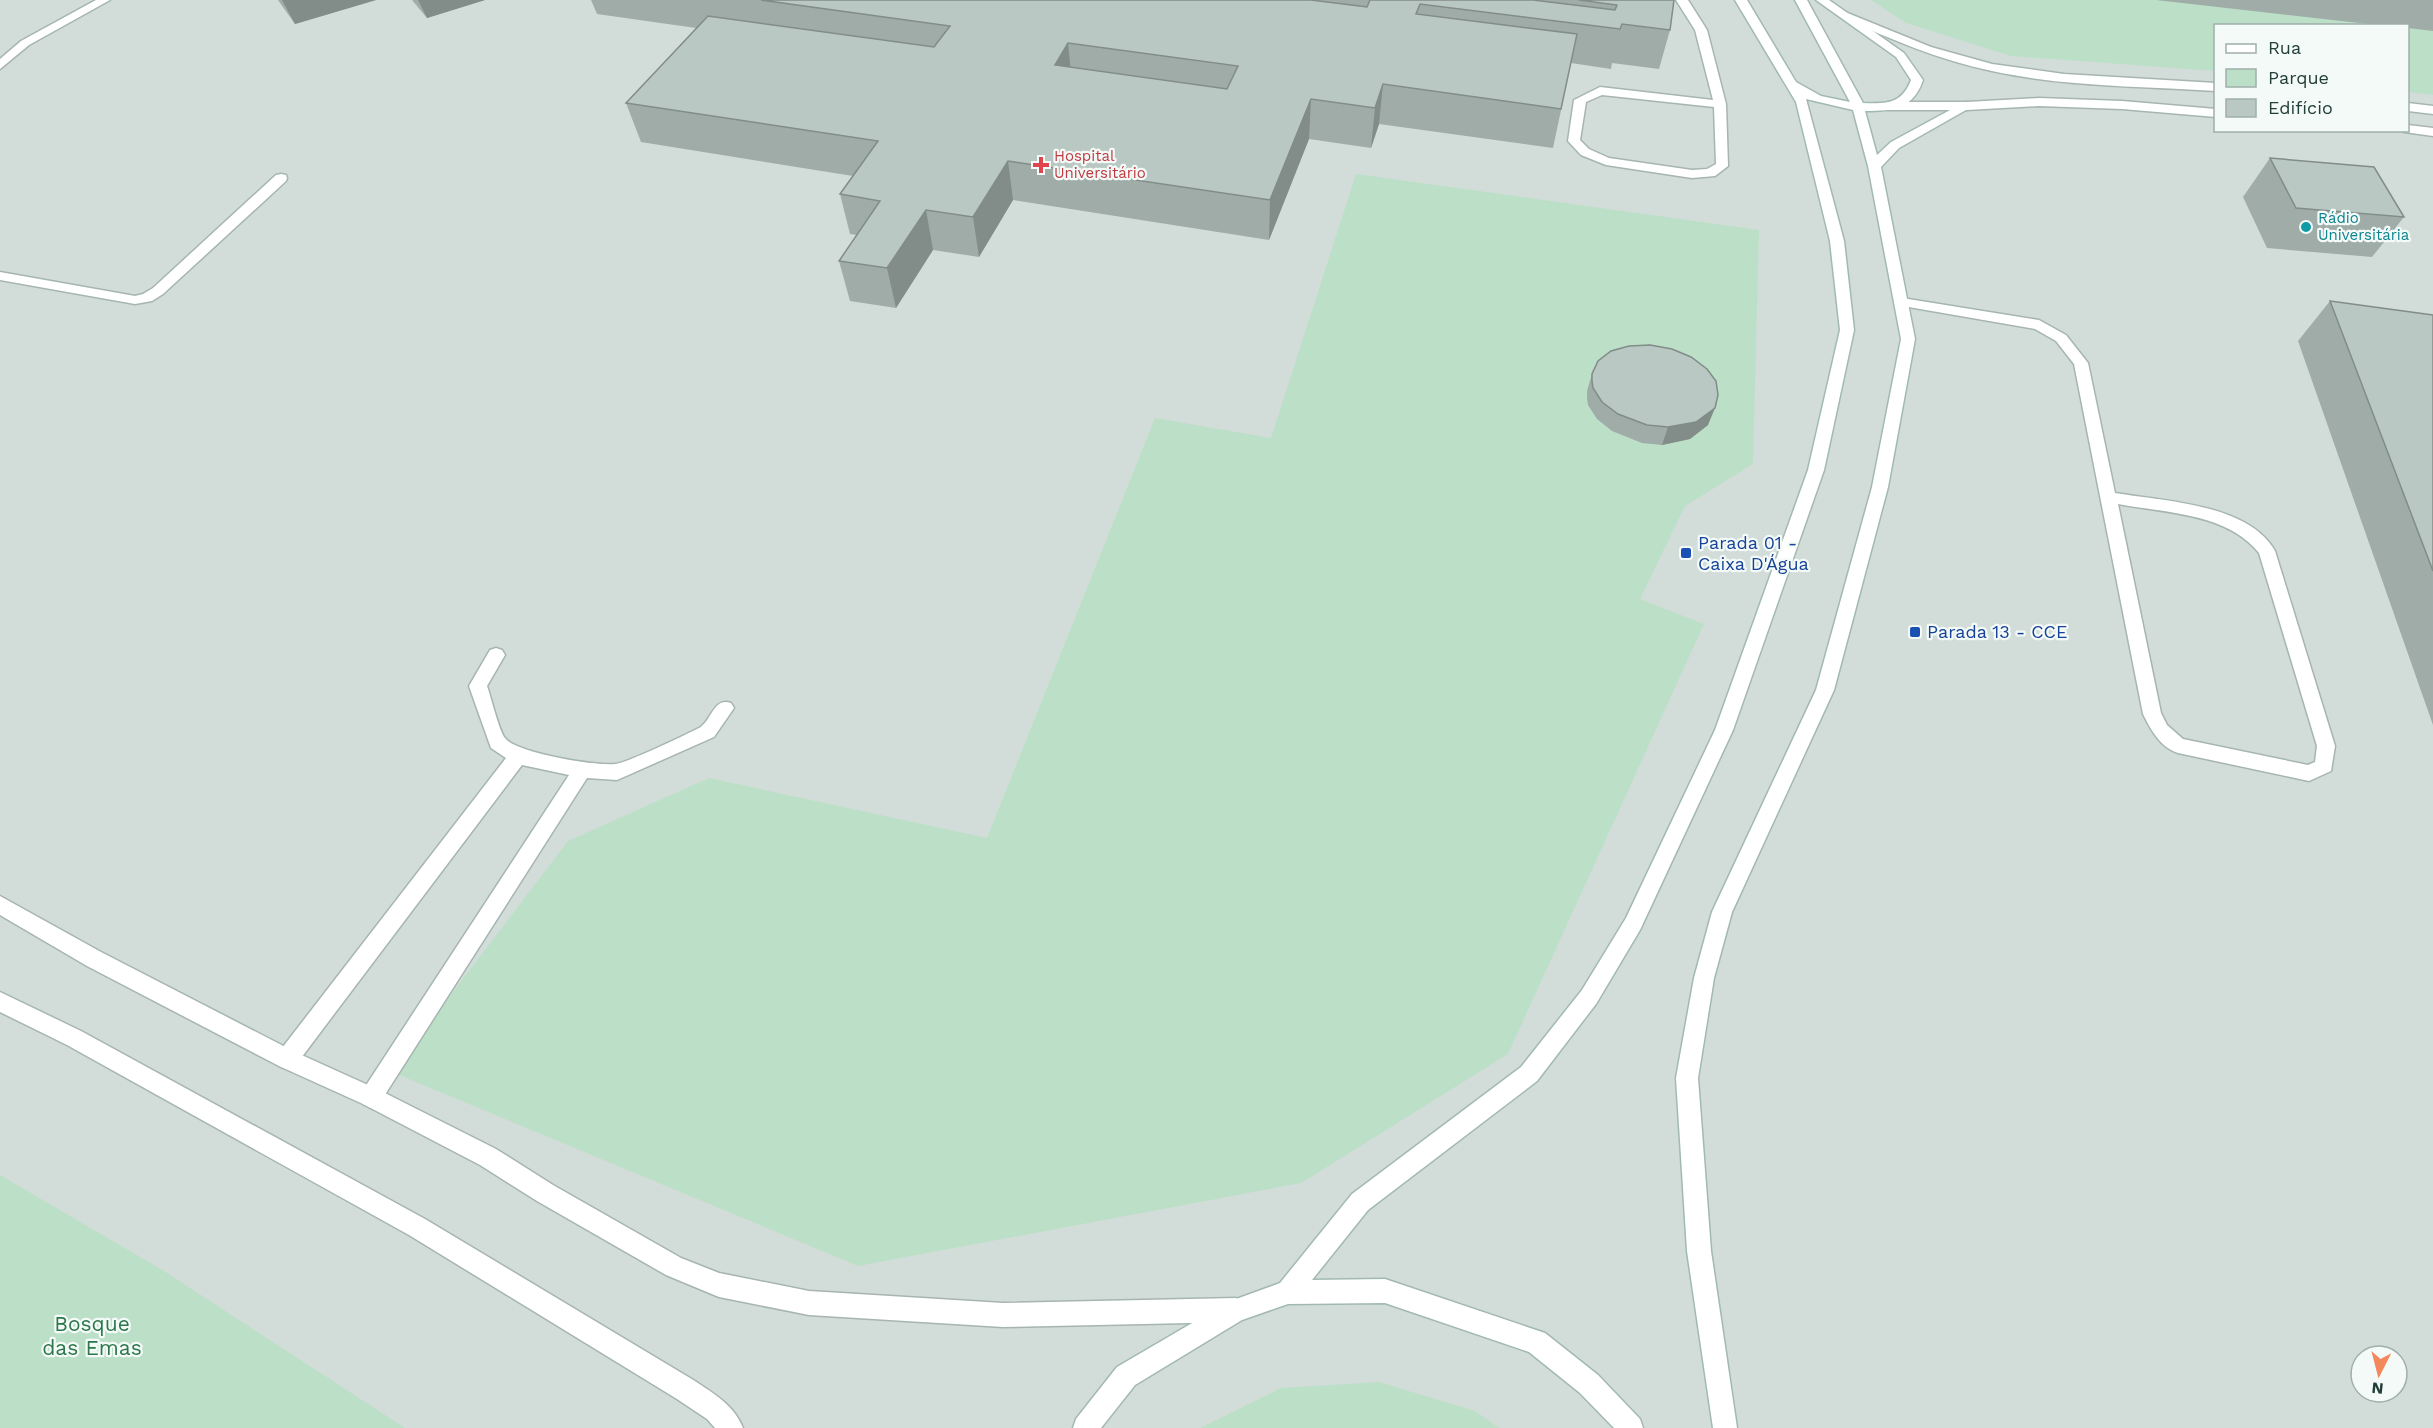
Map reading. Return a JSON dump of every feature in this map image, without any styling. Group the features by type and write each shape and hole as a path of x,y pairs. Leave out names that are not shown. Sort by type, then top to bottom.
{"main road":[{"path":"0,65 25,43 104,0"},
{"path":"1682,0 1701,30 1720,104 1722,166 1710,173 1692,174 1606,161 1585,152 1574,141 1580,100 1600,90 1720,104"},
{"path":"1288,1292 1360,1202 1529,1074 1589,997 1633,924 1724,730 1816,470 1846,330 1837,241 1802,102 1741,0"},
{"path":"1725,1428 1699,1251 1688,1078 1704,978 1722,912 1828,678 1880,487 1908,339 1874,166 1858,106 1801,0"},
{"path":"1822,0 1900,55 1910,67 1917,80 1909,97 1888,106"},
{"path":"1845,15 1888,34 1962,60 2012,71 2214,87"},
{"path":"1791,84 1815,98 1858,106 1967,106 2039,102 2214,112"},
{"path":"1874,166 1895,145 1967,106"},
{"path":"2409,107 2433,110"},
{"path":"2409,129 2433,132"},
{"path":"0,276 135,300 147,298 158,291 281,178"},
{"path":"1902,302 2039,326 2061,338 2081,363 2108,497 2152,714 2162,730 2178,746 2308,773 2324,766 2326,746 2267,551 2254,535 2222,517 2108,497"},
{"path":"496,655 478,686 497,743 518,756 582,770 617,772 708,732 725,708"},
{"path":"287,1059 518,756"},
{"path":"371,1096 582,770"},
{"path":"0,905 94,959 287,1059 371,1096 488,1157 674,1268 719,1285 809,1303 1003,1315 1236,1310"},
{"path":"0,1002 74,1038 417,1227 686,1390 716,1410 731,1428"},
{"path":"1085,1428 1126,1376 1236,1310 1288,1292 1385,1291 1536,1342 1589,1384 1631,1428"}],"shaded area":[{"path":"0,0 2433,0 2433,1428 0,1428"}],"green space":[{"path":"1871,0 2433,0 2433,95 2409,92 2409,24 2214,24 2214,71 2011,56 1906,23"},
{"path":"1356,174 1759,230 1753,464 1685,506 1640,599 1704,624 1508,1054 1301,1183 858,1266 392,1072 568,841 709,778 987,838 1155,418 1271,438"},
{"name":"Bosque das Emas","path":"0,1175 164,1271 405,1428 0,1428"},
{"path":"1379,1382 1475,1411 1499,1428 1200,1428 1281,1388"}],"building":[{"name":"Hospital Universitário","path":"761,0 1311,0 1367,7 1370,0 1533,0 1615,10 1617,5 1579,0 1674,0 1670,30 1622,24 1620,29 1420,4 1416,14 1577,34 1561,109 1383,84 1375,108 1311,99 1270,200 1008,161 973,217 926,210 887,268 839,261 880,201 840,194 878,141 626,103 708,16 934,47 950,26","holes":["1068,43 1238,66 1227,89 1055,65"]},
{"path":"2270,158 2374,167 2404,217 2296,208"},
{"path":"2330,301 2433,315 2433,571"},
{"path":"1650,345 1672,349 1691,357 1707,369 1716,381 1718,395 1715,408 1696,422 1668,427 1647,425 1618,414 1602,402 1593,388 1592,381 1592,374 1598,361 1611,351 1629,346"}],"place":[{"name":"Hospital Universitário","path":"1041,165"},
{"name":"Rádio Universitária","path":"2306,227"},
{"name":"Parada 01 - Caixa D'Água","path":"1686,553"},
{"name":"Parada 13 - CCE","path":"1915,632"}]}
